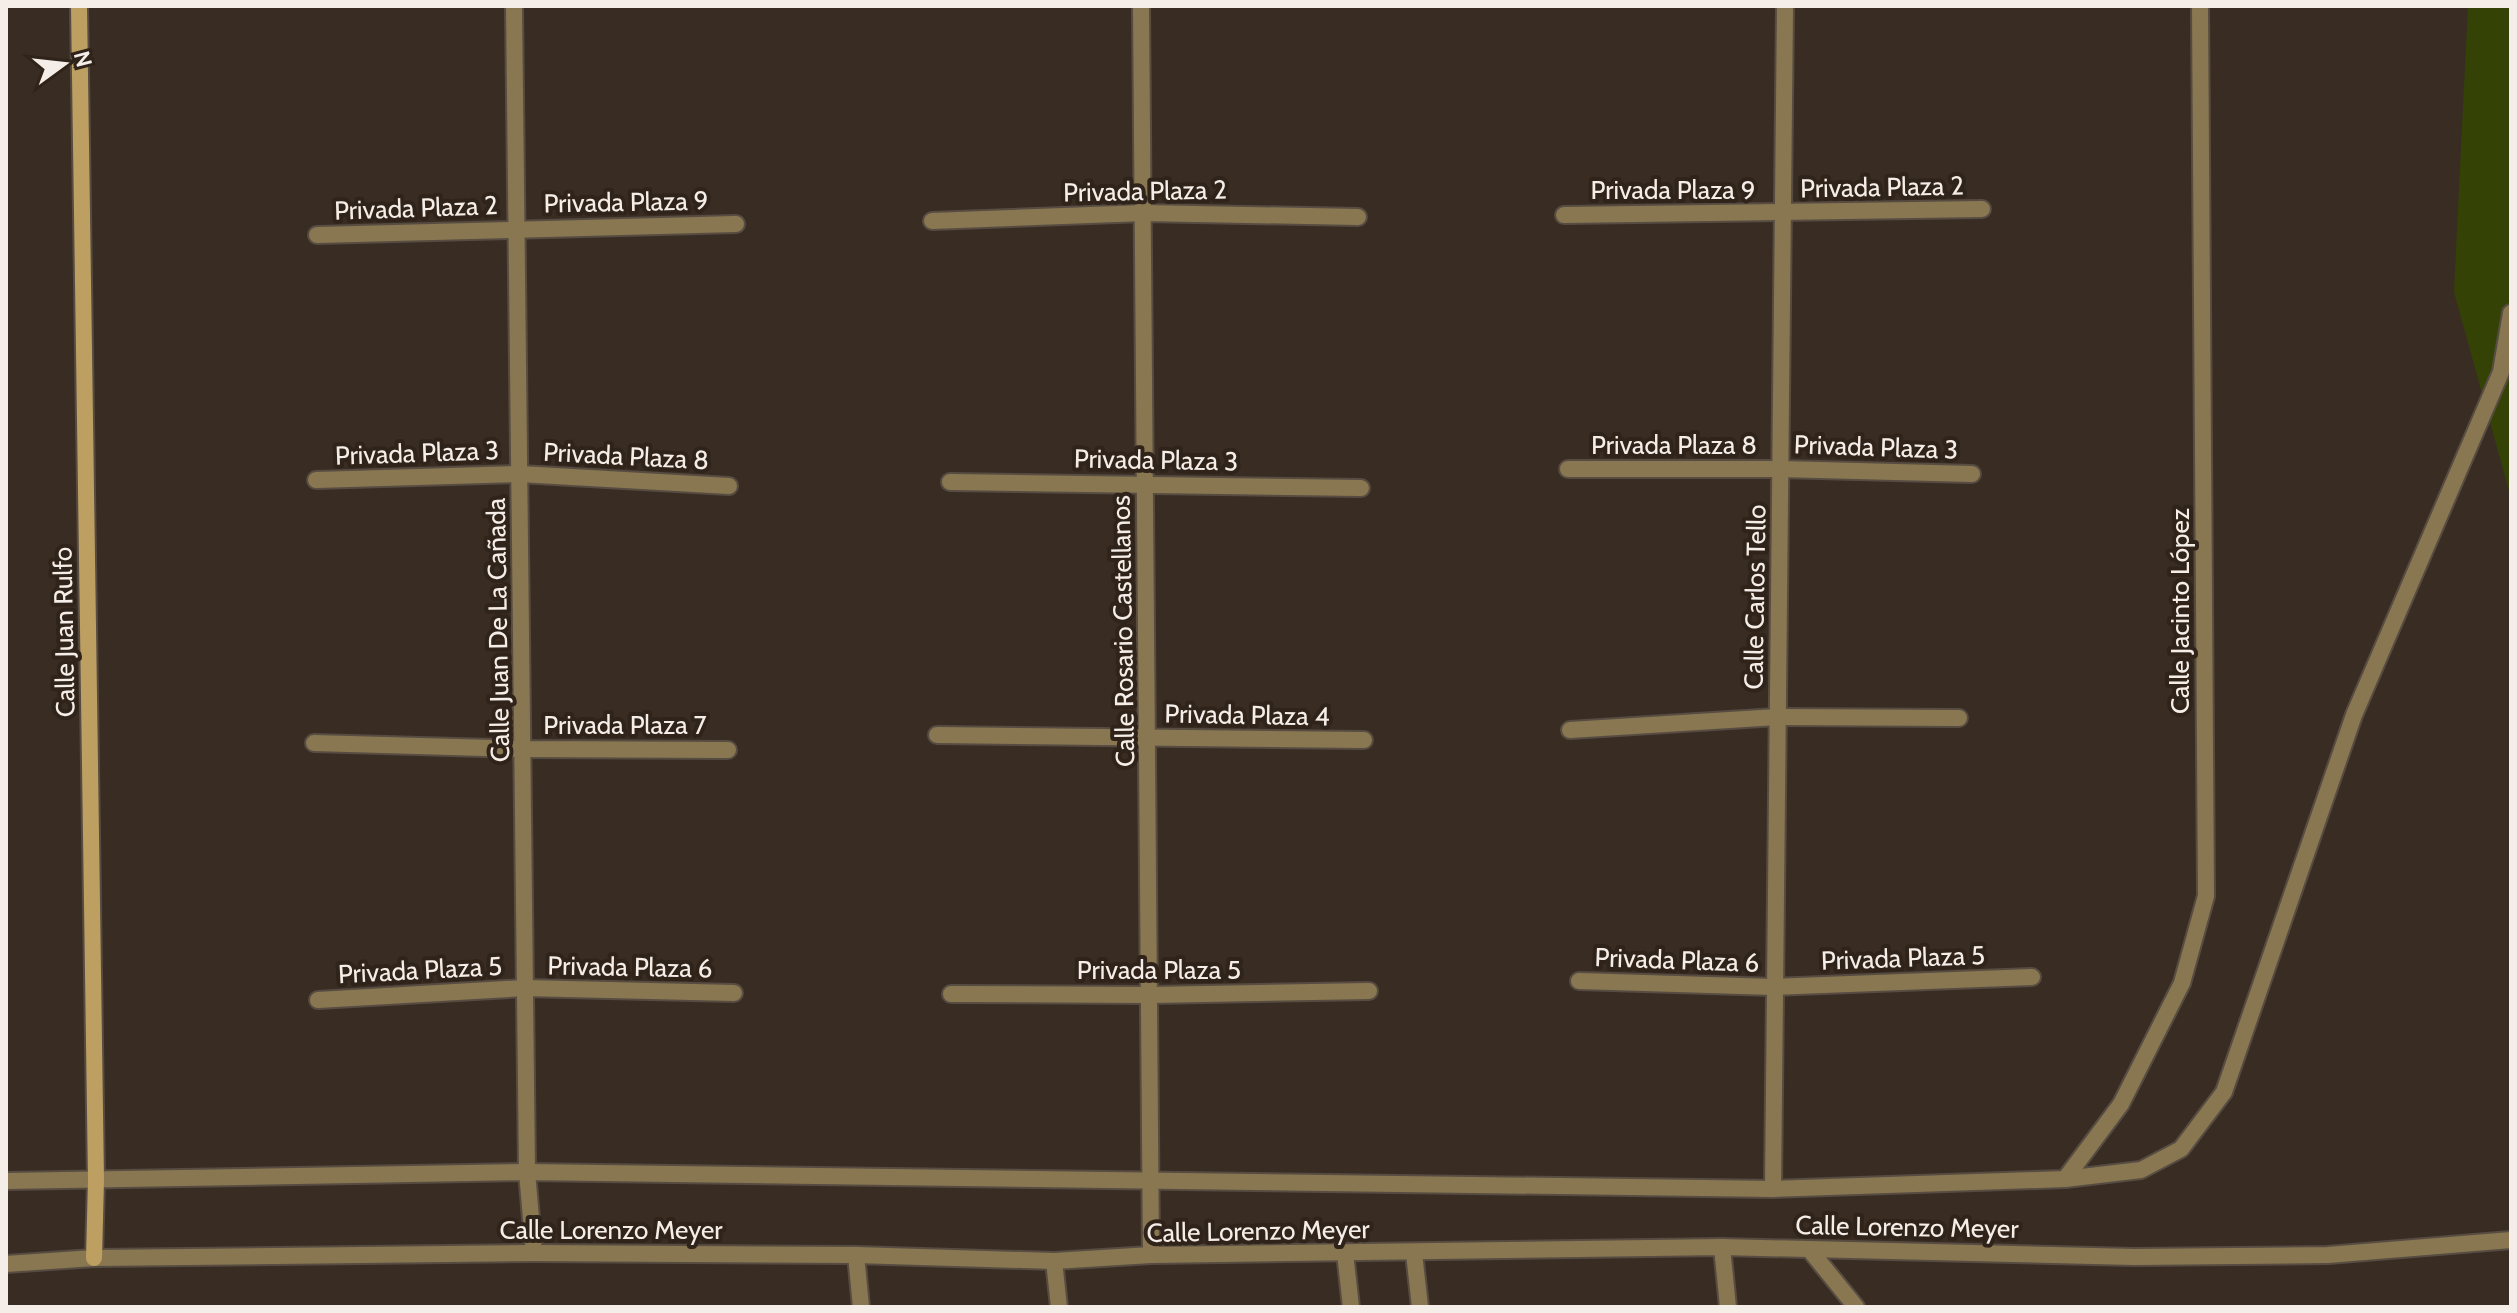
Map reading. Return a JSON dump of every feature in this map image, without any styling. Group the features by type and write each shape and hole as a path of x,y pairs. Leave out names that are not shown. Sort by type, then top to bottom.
{"main road":[{"name":"Calle Juan Rulfo","path":"79,6 96,1180 94,1258"}],"street":[{"name":"Calle Juan De La Cañada","path":"514,6 527,1172 534,1253"},
{"name":"Calle Rosario Castellanos","path":"1141,6 1151,1255"},
{"name":"Calle Carlos Tello","path":"1773,1189 1785,6"},
{"name":"Calle Jacinto López","path":"2065,1179 2121,1104 2182,983 2206,896 2200,6"},
{"name":"Privada Plaza 2","path":"1782,213 1982,209"},
{"name":"Privada Plaza 2","path":"932,221 1144,213 1358,217"},
{"name":"Privada Plaza 9","path":"1564,215 1782,213"},
{"name":"Privada Plaza 9","path":"517,228 736,224"},
{"name":"Privada Plaza 2","path":"317,235 517,228"},
{"path":"6,1181 527,1172 1773,1189 2065,1179 2141,1170 2181,1149 2224,1092 2354,715 2501,372 2511,313"},
{"name":"Privada Plaza 8","path":"1568,469 1780,469"},
{"name":"Privada Plaza 3","path":"1780,469 1972,474"},
{"name":"Privada Plaza 3","path":"316,480 520,474"},
{"name":"Privada Plaza 8","path":"520,474 729,486"},
{"name":"Privada Plaza 3","path":"950,482 1361,488"},
{"path":"1570,730 1777,717 1959,718"},
{"name":"Privada Plaza 4","path":"937,735 1364,740"},
{"path":"314,743 523,749"},
{"name":"Privada Plaza 7","path":"523,749 728,750"},
{"name":"Privada Plaza 5","path":"1774,987 2032,977"},
{"name":"Privada Plaza 6","path":"1579,981 1774,987"},
{"name":"Privada Plaza 5","path":"318,1000 525,988"},
{"name":"Privada Plaza 6","path":"525,988 734,993"},
{"name":"Privada Plaza 5","path":"951,994 1151,995 1369,991"},
{"name":"Calle Lorenzo Meyer","path":"6,1264 94,1258 534,1253 856,1255 1054,1261 1151,1255 1722,1247 2134,1257 2328,1255 2511,1240"},
{"path":"1722,1247 1728,1307"},
{"path":"1809,1249 1856,1307"},
{"path":"1345,1253 1351,1307"},
{"path":"1414,1253 1420,1307"},
{"path":"856,1255 861,1307"},
{"path":"1054,1261 1059,1307"}],"green space":[{"path":"2468,6 2511,6 2511,498 2454,292"}]}
